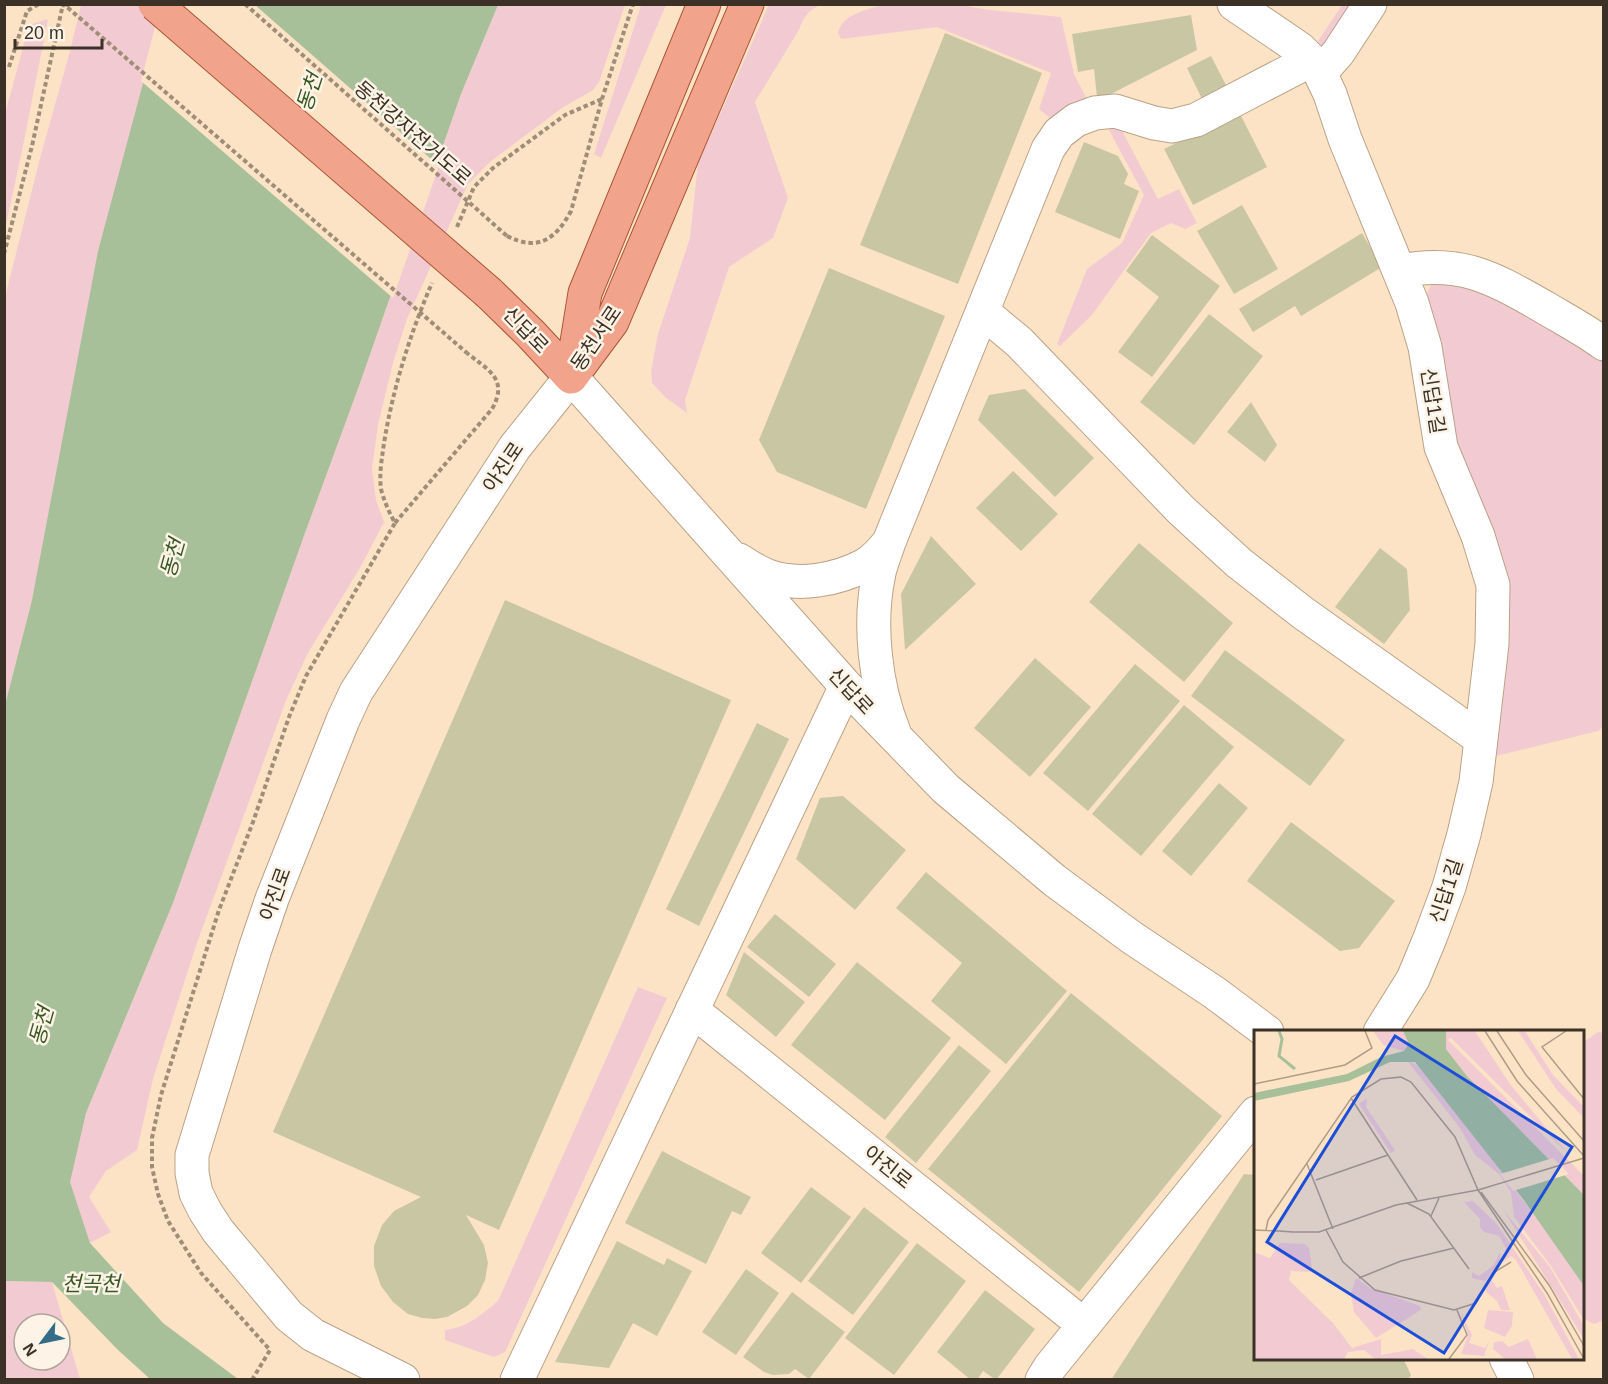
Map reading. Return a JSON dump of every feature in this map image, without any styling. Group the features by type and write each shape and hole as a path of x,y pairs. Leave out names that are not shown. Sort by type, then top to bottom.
{"main road":[{"name":"신답로","path":"154,4 489,293 571,377"},
{"name":"동천서로","path":"571,377 585,292 704,4"},
{"name":"동천서로","path":"571,377 612,322 747,4"}],"street":[{"name":"신답1길","path":"1234,4 1300,49 1316,66 1330,94 1345,139 1400,271 1425,347 1441,447 1478,536 1493,585 1492,644 1476,782 1449,887 1413,979 1381,1030"},
{"path":"898,742 883,703 875,654 875,602 879,573 889,542 1048,150 1059,133 1076,120 1095,113 1115,111 1172,126 1196,120 1316,66 1338,53 1370,4"},
{"path":"1400,271 1423,267 1443,267 1472,271 1508,286 1604,344"},
{"path":"983,312 1019,342 1180,510 1239,563 1303,613 1481,739"},
{"name":"신답로","path":"571,377 846,686 946,789 1054,880 1131,937 1215,993 1263,1030"},
{"name":"아진로","path":"403,1380 314,1335 289,1316 218,1231 205,1211 196,1193 192,1173 192,1155 272,899 351,701 515,447 571,377"},
{"path":"723,549 768,576 790,581 831,577 865,564 876,557 889,542"},
{"path":"517,1380 846,686"},
{"name":"아진로","path":"692,1010 1084,1325"},
{"path":"1042,1380 1254,1115"},
{"path":"1507,1360 1517,1380"}],"path":[{"path":"9,67 27,11 39,4"},
{"name":"동천강자전거도로","path":"245,4 507,236 520,243 530,244 554,235 564,225 571,211 602,99"},
{"path":"474,187 493,168 565,115 602,99 633,4"},
{"path":"4,254 65,5 493,374 499,386 498,397 492,408 395,523"},
{"path":"252,1380 270,1350 262,1339"}],"shaded area":[{"path":"81,5 164,5 32,600 5,705 4,301"},
{"path":"498,5 625,5 599,82 593,90 562,108 490,162 468,184 407,319 393,363 378,425 372,469 376,500 384,522 360,568 308,653 287,698 197,943 153,1079 137,1150 106,1171 89,1197 111,1232 90,1243 69,1182 86,1113 173,903 359,386 461,94"},
{"path":"641,5 666,5 601,158 594,154"},
{"path":"769,5 821,5 804,18 755,102 788,198 773,238 729,267 685,400 687,413 665,397 652,383 651,371 658,334 690,238 698,163"},
{"path":"881,5 959,5 1061,17 1074,74 1089,103 1058,125 1039,109 1051,73 937,27 841,39 838,33 844,22 855,14"},
{"path":"1342,5 1358,5 1322,47 1316,44"},
{"path":"48,19 5,230 5,114 29,25"},
{"path":"1112,124 1119,125 1158,199 1179,189 1197,223 1185,229 1171,223 1151,233 1092,315 1060,346 1057,344 1087,269 1122,243 1144,195 1109,130"},
{"path":"1440,280 1474,281 1603,355 1604,726 1598,731 1496,756 1505,643 1462,472 1426,295 1431,285"},
{"path":"638,987 667,998 505,1352 494,1357 445,1340 445,1330 480,1316 498,1301"},
{"path":"1598,1032 1604,1033 1604,1320 1594,1324 1584,1319 1584,1042"},
{"path":"5,1281 52,1282 61,1312 12,1312 12,1372 72,1372 72,1351 80,1379 5,1380"}],"water":[{"path":"164,5 498,5 461,94 359,386 173,903 86,1113 70,1182 90,1243 163,1323 238,1379 150,1379 118,1350 52,1282 5,1281 5,705 32,600 98,251"}],"pier":[{"path":"161,4 255,5 439,166 393,298 141,81"}],"building":[{"path":"1191,15 1197,50 1103,98 1097,97 1094,69 1078,72 1072,34"},
{"path":"945,33 1042,73 958,284 860,245"},
{"path":"1211,56 1230,93 1205,105 1187,68"},
{"path":"1239,112 1267,167 1193,205 1164,149"},
{"path":"1084,142 1118,156 1128,174 1124,184 1139,191 1120,239 1055,212"},
{"path":"1242,205 1278,269 1234,294 1197,231"},
{"path":"1362,233 1382,267 1301,316 1295,306 1253,332 1239,309"},
{"path":"1152,235 1220,286 1152,377 1118,352 1159,297 1126,271"},
{"path":"829,268 945,316 866,509 777,472 759,440"},
{"path":"1209,314 1263,356 1194,445 1140,402"},
{"path":"1025,389 1094,458 1055,497 978,420 989,395"},
{"path":"1251,402 1277,445 1265,462 1227,432"},
{"path":"1013,471 1058,514 1021,551 976,508"},
{"path":"931,536 976,584 905,650 901,594"},
{"path":"1139,543 1233,623 1184,682 1089,602"},
{"path":"1380,548 1407,569 1410,610 1384,644 1335,607"},
{"path":"505,600 731,700 499,1230 466,1215 484,1245 488,1263 485,1280 478,1295 467,1306 447,1317 422,1318 408,1314 393,1302 381,1286 374,1266 374,1246 382,1225 394,1211 421,1197 273,1132"},
{"path":"1225,650 1345,740 1310,786 1191,696"},
{"path":"1035,658 1091,707 1030,777 974,728"},
{"path":"1135,664 1180,701 1088,811 1043,773"},
{"path":"1184,705 1234,747 1141,856 1092,814"},
{"path":"757,723 789,739 699,926 666,909"},
{"path":"1219,783 1248,808 1191,876 1162,851"},
{"path":"843,796 906,850 855,910 796,859 820,798"},
{"path":"1291,822 1395,901 1359,948 1340,951 1247,881"},
{"path":"926,872 1067,991 1006,1064 931,1001 962,963 896,908"},
{"path":"775,914 836,964 809,997 747,947"},
{"path":"744,952 805,1002 776,1037 726,995"},
{"path":"857,962 951,1038 885,1120 791,1045"},
{"path":"1071,993 1222,1116 1079,1292 928,1169"},
{"path":"959,1045 991,1071 916,1163 885,1137"},
{"path":"662,1151 751,1197 741,1215 732,1211 706,1264 625,1223"},
{"path":"1244,1174 1254,1175 1254,1360 1404,1360 1411,1375 1408,1380 1111,1380"},
{"path":"811,1187 851,1217 801,1283 761,1253"},
{"path":"864,1207 909,1242 853,1315 808,1281"},
{"path":"617,1241 664,1265 667,1258 692,1271 657,1336 633,1323 609,1368 555,1362"},
{"path":"917,1243 966,1281 894,1375 845,1338"},
{"path":"746,1269 779,1293 736,1355 702,1332"},
{"path":"985,1290 1035,1329 996,1380 983,1371 977,1380 971,1380 937,1352"},
{"path":"792,1292 845,1332 809,1379 795,1369 789,1374 773,1375 764,1372 743,1357"}],"water label":[{"name":"동천","path":"309,92"},
{"name":"동천","path":"172,558"},
{"name":"동천","path":"41,1026"},
{"name":"천곡천","path":"91,1283"}]}
